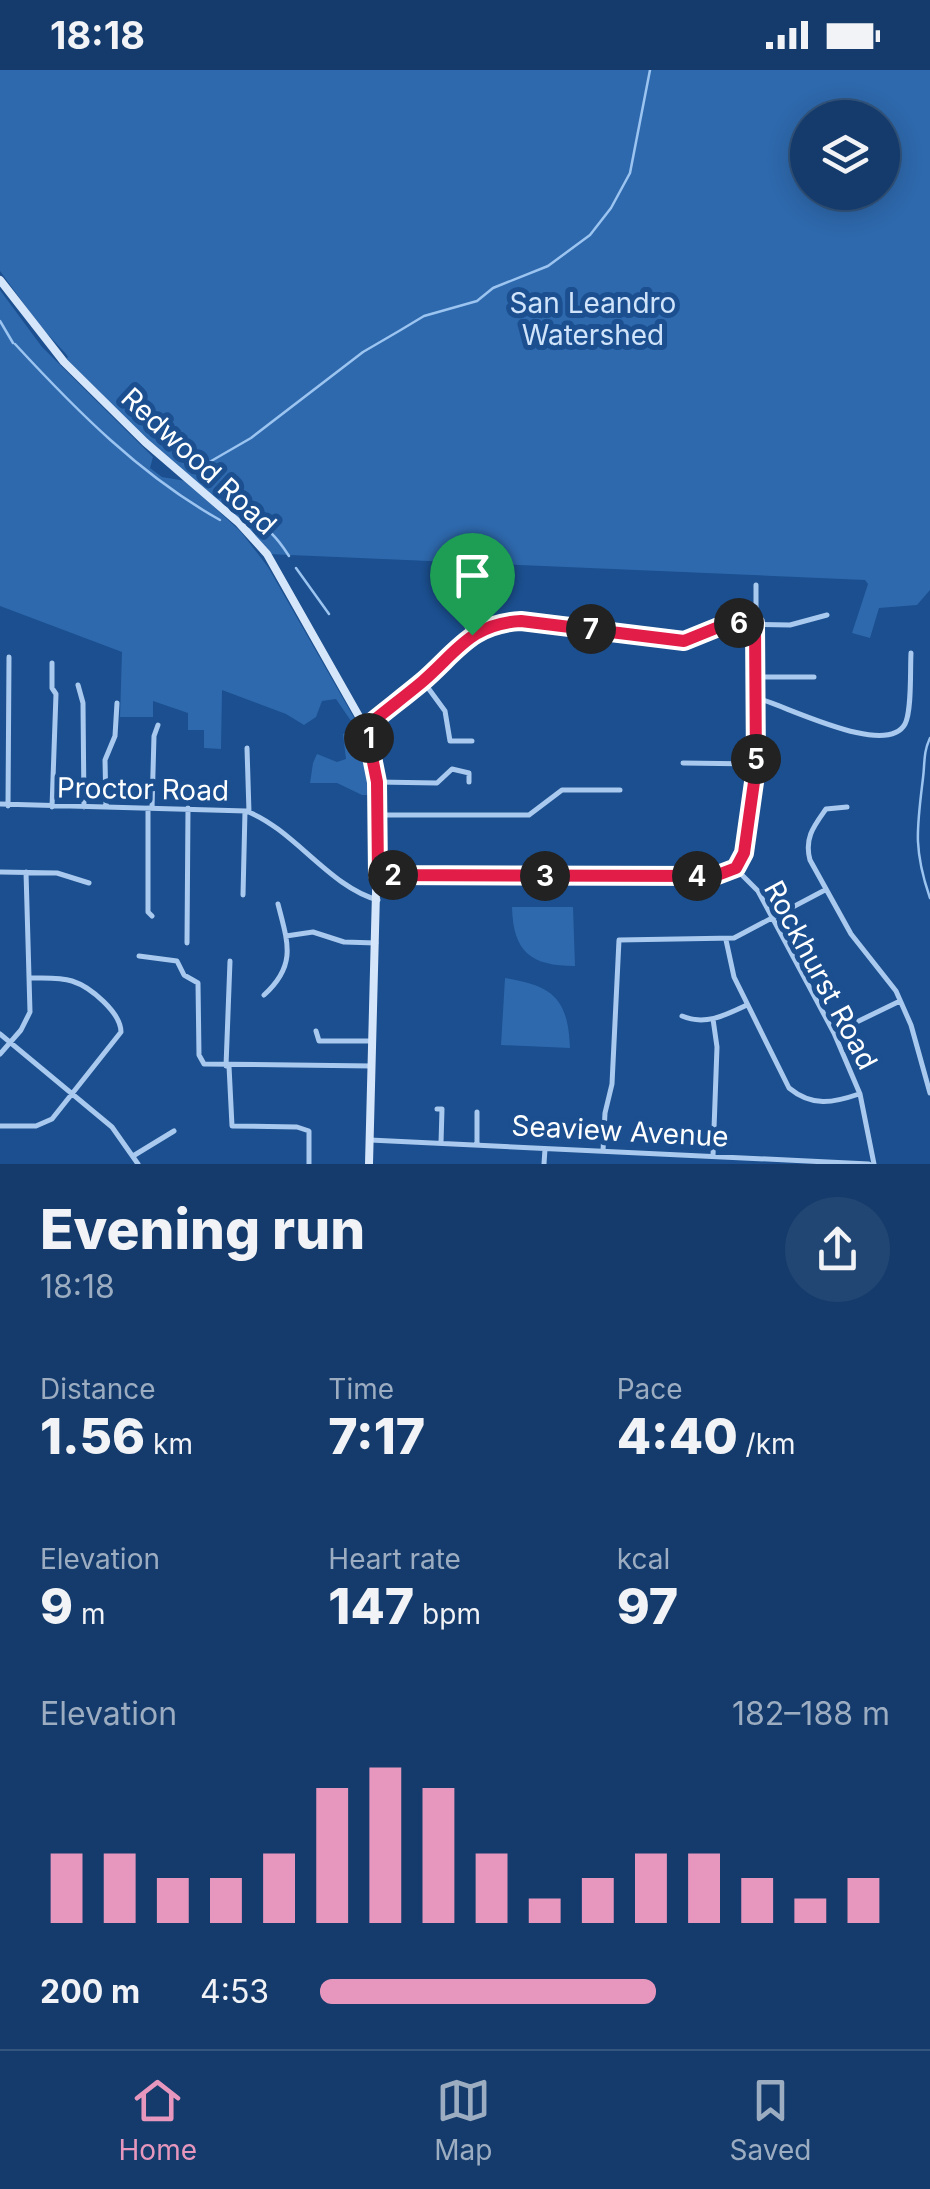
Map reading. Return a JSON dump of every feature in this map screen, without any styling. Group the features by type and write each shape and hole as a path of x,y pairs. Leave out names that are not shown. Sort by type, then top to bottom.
{"main road":[{"name":"Redwood Road","path":"0,280 64,362 145,442 239,523 267,554 366,727 377,782 378,815 369,1164"}],"street":[{"path":"378,875 715,876 736,868 744,853 756,764 756,585"},
{"path":"453,598 472,635"},
{"path":"366,727 423,681 453,649 472,635 500,624 521,621 684,641 726,624 790,625 827,615"},
{"path":"756,698 859,735 897,731 906,723 911,653"},
{"path":"8,806 9,657"},
{"path":"52,663 52,688 56,694 52,807"},
{"path":"756,677 814,677"},
{"path":"423,681 445,712 450,741"},
{"path":"78,686 83,703 84,807"},
{"path":"106,808 105,760 116,736 117,703"},
{"path":"152,916 148,912 150,808 158,725"},
{"path":"440,741 472,741"},
{"path":"243,895 250,752 247,748"},
{"path":"683,763 756,764"},
{"path":"377,782 438,783 452,769 469,773 469,782"},
{"path":"378,815 528,815 562,790 620,790"},
{"name":"Proctor Road","path":"0,804 247,811 358,891 378,900"},
{"path":"847,807 826,809 808,840 810,860 851,934 889,980 911,1025 930,1093"},
{"path":"187,943 188,808"},
{"name":"Rockhurst Road","path":"736,868 758,891 834,1034 860,1094 872,1164"},
{"path":"0,872 57,873 90,883"},
{"path":"0,1054 30,1012 26,872"},
{"path":"603,1151 605,1113 612,1084 619,940 726,940 743,936 825,890"},
{"path":"264,996 280,980 286,967 286,936 278,904"},
{"path":"286,936 309,932 344,942 376,944"},
{"path":"726,940 730,967 784,1081 796,1094 822,1103 860,1094"},
{"path":"139,956 177,962 184,975 198,983 201,1062 228,1066 372,1066"},
{"path":"230,962 228,1066 232,1126 297,1127 310,1131 309,1164"},
{"path":"0,1126 44,1124 55,1116 118,1038 121,1022 87,988 75,982 31,978"},
{"path":"834,1034 900,1002"},
{"path":"682,1016 714,1020 747,1006"},
{"path":"713,1156 714,1020"},
{"path":"316,1032 319,1041 373,1042"},
{"path":"0,1034 112,1126 138,1164"},
{"path":"437,1109 442,1110 441,1143"},
{"path":"477,1145 478,1112"},
{"path":"133,1156 174,1130"},
{"name":"Seaview Avenue","path":"370,1140 713,1156 722,1160 872,1164"},
{"path":"544,1149 544,1164"}],"green space":[{"name":"San Leandro Watershed","path":"0,70 930,70 930,590 917,605 879,608 870,638 852,633 868,584 865,580 267,554 64,362 66,354 0,271"},
{"path":"0,290 42,347 153,457 150,468 162,477 186,481 241,532 268,567 357,723 371,772 370,795 337,783 310,783 317,754 337,762 346,759 343,734 352,728 351,721 336,699 322,701 316,717 304,725 286,714 222,690 221,749 204,748 204,730 188,730 188,713 153,701 153,717 120,717 122,652 0,606"},
{"path":"512,907 573,907 575,966 547,963 527,953 516,935"},
{"path":"505,978 535,985 555,997 566,1017 570,1048 501,1045"}],"waterway":[{"path":"206,464 251,438 363,352 424,316 477,301 493,288 548,266 590,235 611,208 630,173 650,70"},
{"path":"0,321 13,343"},
{"path":"15,344 86,417 137,462 220,520"},
{"path":"246,521 266,529 289,556"},
{"path":"296,568 329,614"},
{"path":"930,738 918,838 930,898"}],"route":[{"path":"521,621 684,641 726,624 755,623 756,768 744,853 736,868 715,876 378,875 377,782 366,727 472,635 485,628 521,621"}]}
